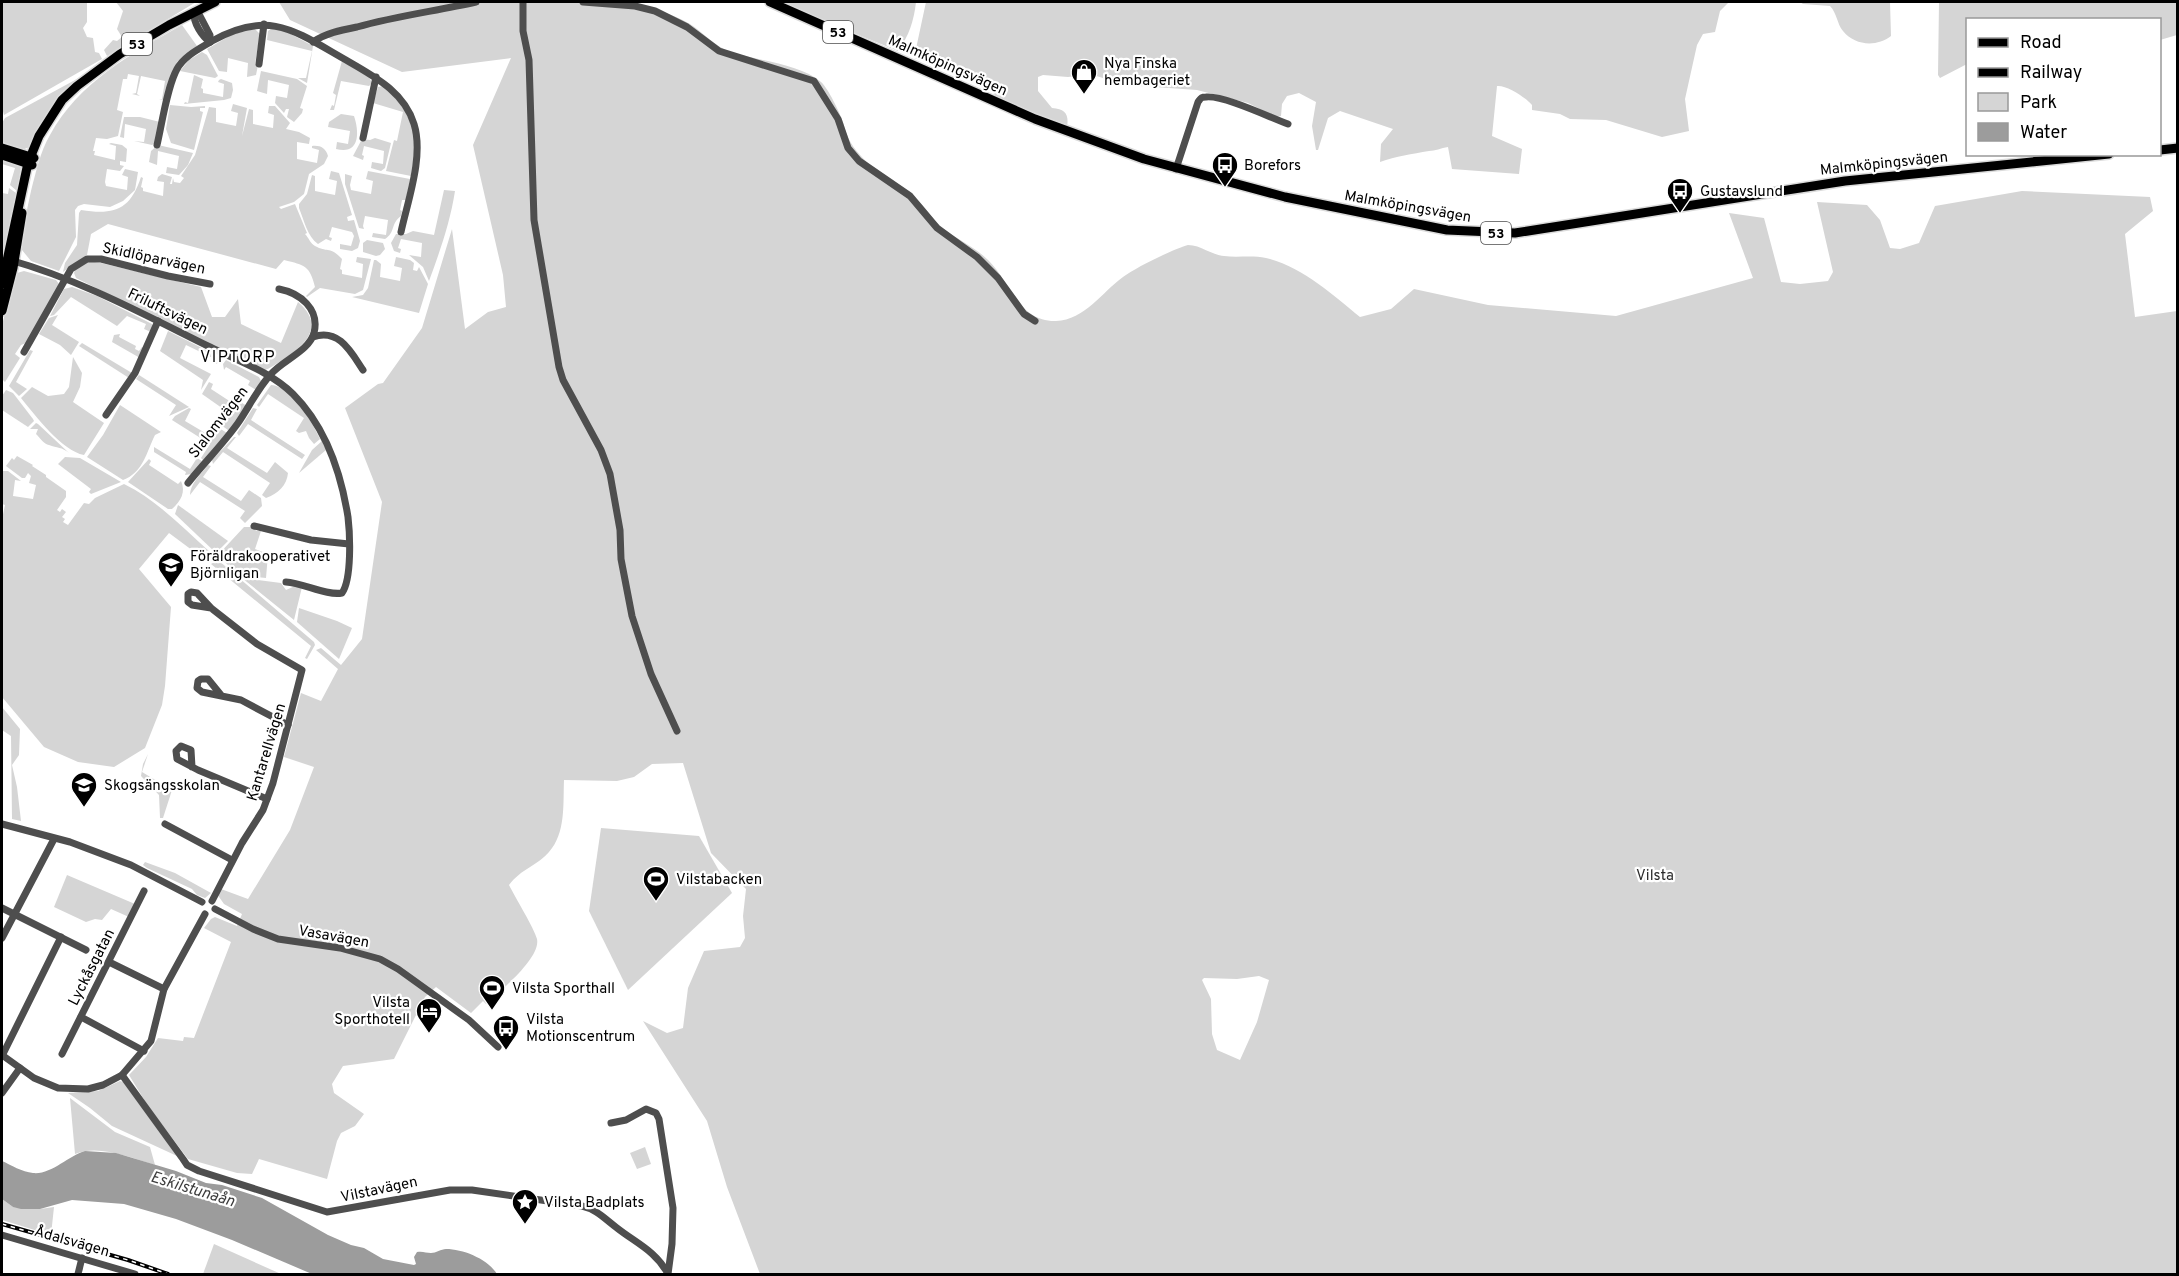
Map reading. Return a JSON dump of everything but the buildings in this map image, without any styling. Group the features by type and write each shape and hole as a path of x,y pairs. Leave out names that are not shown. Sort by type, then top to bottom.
{"main road":[{"name":"53","path":"31,161 49,118 62,100 120,54 214,2"},
{"name":"Malmköpingsvägen","path":"770,2 1035,119 1103,145 1176,169 1285,197 1447,231 1504,233 1546,229 1845,181 2089,156"},
{"path":"2,148 31,161"},
{"path":"2161,150 2178,148"},
{"path":"2,155 31,161"},
{"path":"2,311 10,260 31,161"},
{"path":"2,284 10,260"}],"street":[{"path":"313,42 336,32 369,23 476,2"},
{"path":"523,2 523,31 529,60 534,220 559,367 563,380 601,450 610,474 620,530 621,559 632,616 651,674 677,731"},
{"path":"583,2 646,8 655,11 687,27 719,51 814,81 838,119 848,148 853,155 865,166 910,196 937,228 977,257 998,278 1024,314 1035,321"},
{"path":"194,12 199,14 210,35 210,42"},
{"path":"259,64 264,24"},
{"path":"157,145 177,68 193,52 240,27 264,24 284,28 376,77 388,86 410,113 417,132 417,158 401,232"},
{"path":"363,138 376,77"},
{"path":"1176,169 1198,102 1202,98 1228,101 1288,124"},
{"name":"Skidlöparvägen","path":"24,352 76,264 93,258 210,284"},
{"name":"Friluftsvägen","path":"10,260 66,279 158,321 269,376 298,399 319,429 328,447 344,494 349,544 346,584 342,593 334,594 286,582"},
{"path":"279,289 295,293 310,308 315,322 313,337 330,336 342,341 363,370"},
{"path":"106,415 135,373 158,321"},
{"name":"Slalomvägen","path":"188,483 227,438 269,376 279,365 300,351 313,337"},
{"path":"254,526 317,541 349,544"},
{"name":"Kantarellvägen","path":"211,608 257,644 302,670 267,799 257,821 232,860 212,901"},
{"path":"221,695 258,708 288,725"},
{"path":"192,767 267,799"},
{"path":"2,824 77,846 126,865 202,902 212,901 215,909 211,914 205,914"},
{"path":"165,824 232,860"},
{"path":"2,938 54,839"},
{"name":"Lyckåsgatan","path":"62,1054 144,891"},
{"path":"202,902 201,909 205,914"},
{"path":"2,908 86,950"},
{"name":"Vasavägen","path":"215,909 278,939 340,948 380,959 398,969 469,1020 498,1047"},
{"path":"61,937 2,1056 44,1083 70,1089 96,1087 122,1075 144,1051 153,1036 164,988 205,914"},
{"path":"109,962 164,988"},
{"path":"81,1017 144,1051"},
{"path":"2,1093 20,1068"},
{"name":"Vilstavägen","path":"122,1075 187,1165 199,1171 327,1212 440,1190 461,1189 582,1206 596,1211 649,1250 668,1274"},
{"path":"610,1123 626,1120 646,1109 656,1113 659,1119 673,1208 668,1274"},
{"name":"Ådalsvägen","path":"2,1235 135,1275"},
{"path":"78,1275 82,1258"}],"green space":[{"path":"2,2 87,2 87,22 83,28 87,37 93,38 95,52 99,53 102,59 4,115 2,108"},
{"path":"116,2 196,2 107,56 104,50 113,40 117,41 122,37 117,29 123,11"},
{"name":"Vilsta","path":"279,2 627,2 667,13 690,24 725,50 802,71 821,82 837,107 850,141 864,159 917,200 944,229 978,251 996,269 1024,308 1043,320 1056,321 1076,316 1129,273 1188,245 1229,257 1261,257 1279,262 1316,282 1360,317 1391,309 1414,289 1488,305 1616,316 1753,278 1729,213 1764,218 1781,282 1800,284 1828,281 1833,272 1817,202 1867,205 1880,220 1890,248 1900,249 1919,243 1935,206 2022,191 2150,197 2153,211 2125,234 2135,317 2177,311 2177,1274 760,1274 727,1187 707,1121 643,1021 667,1033 683,1028 688,988 704,951 740,947 745,938 743,916 746,889 711,853 683,763 652,764 634,777 617,781 564,780 561,827 554,844 545,856 509,885 537,939 533,955 509,983 486,1004 483,1001 471,1013 436,987 425,997 394,1059 343,1066 332,1084 334,1093 364,1114 355,1126 341,1133 327,1179 259,1159 252,1174 237,1173 188,1159 148,1106 129,1075 146,1057 158,1038 183,1041 184,1037 194,1038 231,942 204,928 215,917 237,926 242,914 224,904 217,894 221,889 248,899 290,830 314,767 284,757 301,693 321,701 338,669 316,650 321,648 341,665 362,639 382,502 345,408 378,384 383,383 422,328 452,229 465,329 488,312 506,307 503,275 473,145 511,58 402,72 290,20","holes":["1259,976 1269,980 1257,1022 1240,1060 1217,1050 1212,1034 1211,999 1202,980 1204,978 1237,979"]},
{"path":"778,2 916,2 910,28 898,51"},
{"path":"926,2 1729,2 1720,11 1715,32 1703,34 1697,45 1685,99 1689,131 1662,137 1606,120 1570,119 1560,114 1532,110 1532,105 1520,95 1506,87 1497,86 1492,136 1522,149 1519,174 1452,169 1448,147 1380,162 1381,144 1393,129 1340,111 1328,118 1318,150 1316,150 1312,126 1316,102 1299,93 1287,96 1282,104 1281,116 1276,117 1248,103 1197,90 1126,85 1090,74 1038,77 1038,91 1052,108 1066,113 1067,127 998,101 990,87 940,62 929,63 914,58"},
{"path":"1800,2 1890,2 1891,36 1873,43 1854,40 1843,31 1830,6"},
{"path":"1939,2 2177,2 2177,35 2161,40 2161,18 1966,18 1966,65 1940,78 1938,75"},
{"path":"182,25 197,46 177,62 164,100 159,99 162,99 165,81 141,76 137,94 140,96 132,94 136,93 139,76 128,74 127,79 123,79 117,110 123,112 118,136 107,139 96,138 94,155 115,160 116,146 109,144 111,143 122,145 127,149 126,162 120,161 120,165 124,166 120,171 107,169 106,186 127,190 128,177 122,175 125,169 138,172 135,190 123,201 110,207 84,204 78,206 75,210 76,237 59,271 31,261 22,250 29,198 44,148 62,116 75,100 108,71"},
{"path":"272,28 287,32 313,46 307,83 298,78 306,78 312,51 267,40 268,31"},
{"path":"255,29 260,34 255,64 258,65 256,75 247,77 248,63 228,58 227,72 219,71 207,49 233,34"},
{"path":"202,52 207,55 218,76 215,78 180,71 189,60"},
{"path":"342,61 369,77 372,83 369,86 341,81 334,110 330,110 332,105 334,106 336,95 333,93"},
{"path":"261,71 297,79 307,86 300,108 303,109 302,113 294,122 287,117 289,109 286,109 284,113 275,103 276,96 287,98 289,85 268,80 267,94 257,91"},
{"path":"88,73 32,146 22,150 2,145 2,123 5,118"},
{"path":"194,75 203,79 201,88 203,93 223,97 224,84 218,82 219,80 232,83 231,98 184,104 188,103"},
{"path":"383,86 401,106 412,126 415,150 411,176 386,171 394,140 397,141 403,112 373,103 378,87"},
{"path":"233,104 247,108 242,136 249,109 253,110 253,124 273,128 274,115 268,113 269,106 275,106 290,123 286,129 310,138 309,144 297,142 297,159 317,163 319,150 312,146 326,151 328,156 324,164 309,174 304,194 294,202 279,207 281,209 295,204 307,233 305,234 315,246 332,251 342,259 340,269 342,274 362,278 363,264 356,262 357,257 371,259 363,290 355,294 320,288 307,297 315,287 313,280 309,271 297,263 284,260 276,269 108,224 91,234 87,255 63,272 65,263 77,245 81,210 102,212 119,208 131,197 141,177 143,178 141,187 143,191 163,196 164,182 157,181 158,177 162,174 172,177 170,184 173,178 174,182 180,183 184,178 181,176 195,155 209,107 216,108 216,122 236,126 238,113 231,111"},
{"path":"170,105 205,106 205,108 200,108 203,112 194,150 171,143 166,129"},
{"path":"341,114 354,116 357,130 356,142 349,149 344,150 336,149 337,142 348,144 350,131 328,127 329,122"},
{"path":"124,117 140,117 160,122 155,143 152,145 134,141 144,142 146,129 125,124 124,138 120,137"},
{"path":"375,138 391,143 385,168 381,171 371,168 372,162 383,164 384,151 364,146 363,160 353,156 362,139"},
{"path":"158,145 193,153 188,165 179,175 166,173 167,167 177,169 179,156 158,151 157,165 149,162 151,151"},
{"path":"2,157 17,162 21,167 17,191 10,185 15,168 2,164"},
{"path":"331,171 339,173 352,215 347,217 348,221 354,220 360,241 358,248 352,251 340,249 340,244 351,246 354,236 352,232 332,227 329,237 332,238 331,241 326,239 318,244 314,241 299,208 299,204 307,194 312,175 315,176 315,191 335,195 337,181 329,179"},
{"path":"368,171 410,179 406,200 402,200 401,216 395,222 391,234 385,239 372,237 373,233 386,235 388,220 365,216 364,229 359,228 345,184 345,174 352,176 351,190 371,194 373,181 366,179"},
{"path":"9,188 16,193 16,199 2,265 2,193 8,194"},
{"path":"444,190 455,191 441,248 429,281 423,267 409,255 421,257 422,243 401,239 398,248 401,249 400,253 394,251 391,243 396,234 413,231 434,235"},
{"path":"367,240 383,243 385,249 376,256 363,252 363,243"},
{"path":"396,257 414,263 413,270 417,271 419,267 428,284 419,313 352,297 363,295 368,288 374,260 381,264 380,277 400,281 402,268 394,266"},
{"path":"88,261 201,287 212,317 225,317 238,299 241,324 281,343 298,302 310,318 312,326 310,334 300,347 263,371 76,278 74,273 76,267"},
{"path":"24,271 56,280 59,284 26,343 21,345 15,354 20,358 5,382 2,379 2,325 14,278 17,273"},
{"path":"72,287 97,296 152,324 151,332 144,329 146,324 127,316 117,326 71,297 54,315 50,316 64,289"},
{"path":"58,315 52,325 79,342 71,355 60,345 39,334 49,318"},
{"path":"168,331 220,357 217,364 213,364 215,359 186,345 180,358 211,374 201,390 203,380 160,351"},
{"path":"120,334 119,337 136,346 135,349 139,351 142,347 144,348 140,358 112,342 114,335"},
{"path":"82,343 132,373 129,378 79,346"},
{"path":"30,350 33,351 16,382 27,389 19,396 9,386"},
{"path":"73,357 82,373 80,387 73,402 104,423 84,455 58,440 21,398 32,387 48,396 64,394 69,387"},
{"path":"226,360 259,377 261,381 256,390 248,385 250,381 226,367 224,370 223,364"},
{"path":"139,375 189,407 169,416 176,405 136,379"},
{"path":"209,382 213,384 211,389 234,404 237,400 247,406 231,429 228,430 221,425 229,413 202,394"},
{"path":"271,385 286,391 300,406 320,439 314,444 306,431 299,433 296,431 304,418 268,394 259,407 257,405"},
{"path":"6,390 13,393 33,419 34,421 28,427 2,410 2,396"},
{"path":"120,405 161,432 155,435 140,467 130,477 123,480 87,457"},
{"path":"189,408 191,409 185,421 212,437 219,428 227,433 203,460 201,458 210,444 172,420"},
{"path":"253,408 257,409 251,420 305,455 302,459 248,424 239,436 237,433"},
{"path":"36,423 69,453 44,442 36,434 38,429 30,429"},
{"path":"236,437 227,448 267,473 275,462 288,473 284,485 278,491 266,498 262,495 270,483 223,452 213,464 212,460"},
{"path":"322,441 326,450 299,473 312,450"},
{"path":"154,447 190,469 197,458 202,461 192,474 185,475 186,472 154,452"},
{"path":"17,456 33,465 66,491 66,497 57,510 60,512 62,509 66,512 62,517 65,519 63,522 68,525 84,503 89,504 95,498 124,484 159,506 210,552 208,562 169,533 139,569 171,607 165,686 162,705 145,748 114,767 78,762 44,747 2,697 2,519 5,505 2,504 3,471 8,471 21,481 15,480 13,496 33,499 36,485 29,483 31,476 28,473 25,478 22,478 6,466 12,458 14,460"},
{"path":"65,457 80,458 121,482 91,494 89,492 91,489 58,464"},
{"path":"149,459 151,461 149,465 178,484 181,481 182,496 172,509 168,509 128,482"},
{"path":"208,465 211,466 203,477 241,501 249,490 261,498 262,506 245,523 240,518 245,511 200,482 190,495 194,483"},
{"path":"178,505 228,541 216,553 175,514"},
{"path":"244,527 254,527 256,531 261,531 255,549 268,554 266,578 238,575 218,555"},
{"path":"218,560 314,642 315,645 307,659 305,658 311,646 211,564"},
{"path":"242,578 281,583 286,590 295,586 302,587 294,620"},
{"path":"299,608 352,628 339,659 297,622"},
{"path":"2,707 20,729 19,755 12,765 21,821 12,819 11,736 2,730"},
{"path":"148,754 142,772 172,790 163,818 160,818 159,795 141,776 143,764"},
{"name":"Vilstabacken","path":"601,828 699,836 732,893 628,990 589,911"},
{"path":"145,862 175,873 211,893 205,898 197,895 192,889 147,868 143,865"},
{"path":"67,875 135,904 129,917 111,909 102,920 95,919 86,922 54,907"},
{"path":"120,1081 177,1156 112,1126 68,1093 98,1091"},
{"path":"70,1098 115,1132 150,1147 155,1165 105,1151 84,1151 75,1154"},
{"path":"645,1147 651,1164 637,1169 630,1153"},
{"path":"2,1199 13,1207 40,1209 54,1207 51,1235 2,1220"},
{"path":"214,1244 281,1274 203,1274"}],"water":[{"name":"Eskilstunaån","path":"85,1151 116,1153 176,1171 206,1183 222,1185 262,1198 328,1235 364,1248 383,1259 414,1265 417,1252 431,1253 453,1249 481,1259 497,1274 312,1274 176,1219 124,1204 72,1200 40,1209 21,1209 13,1207 2,1199 2,1161 25,1171 40,1173"}],"railway":[{"path":"2,1224 128,1260 168,1274"}],"place":[{"name":"Nya Finska hembageriet","path":"1084,95"},
{"name":"Borefors","path":"1225,188"},
{"name":"Gustavslund","path":"1680,214"},
{"name":"Föräldrakooperativet Björnligan","path":"171,588"},
{"name":"Skogsängsskolan","path":"84,808"},
{"name":"Vilstabacken","path":"656,902"},
{"name":"Vilsta Sporthall","path":"492,1011"},
{"name":"Vilsta Sporthotell","path":"429,1034"},
{"name":"Vilsta Motionscentrum","path":"506,1051"},
{"name":"Vilsta Badplats","path":"525,1225"}],"district":[{"name":"VIPTORP","path":"238,356"}]}
